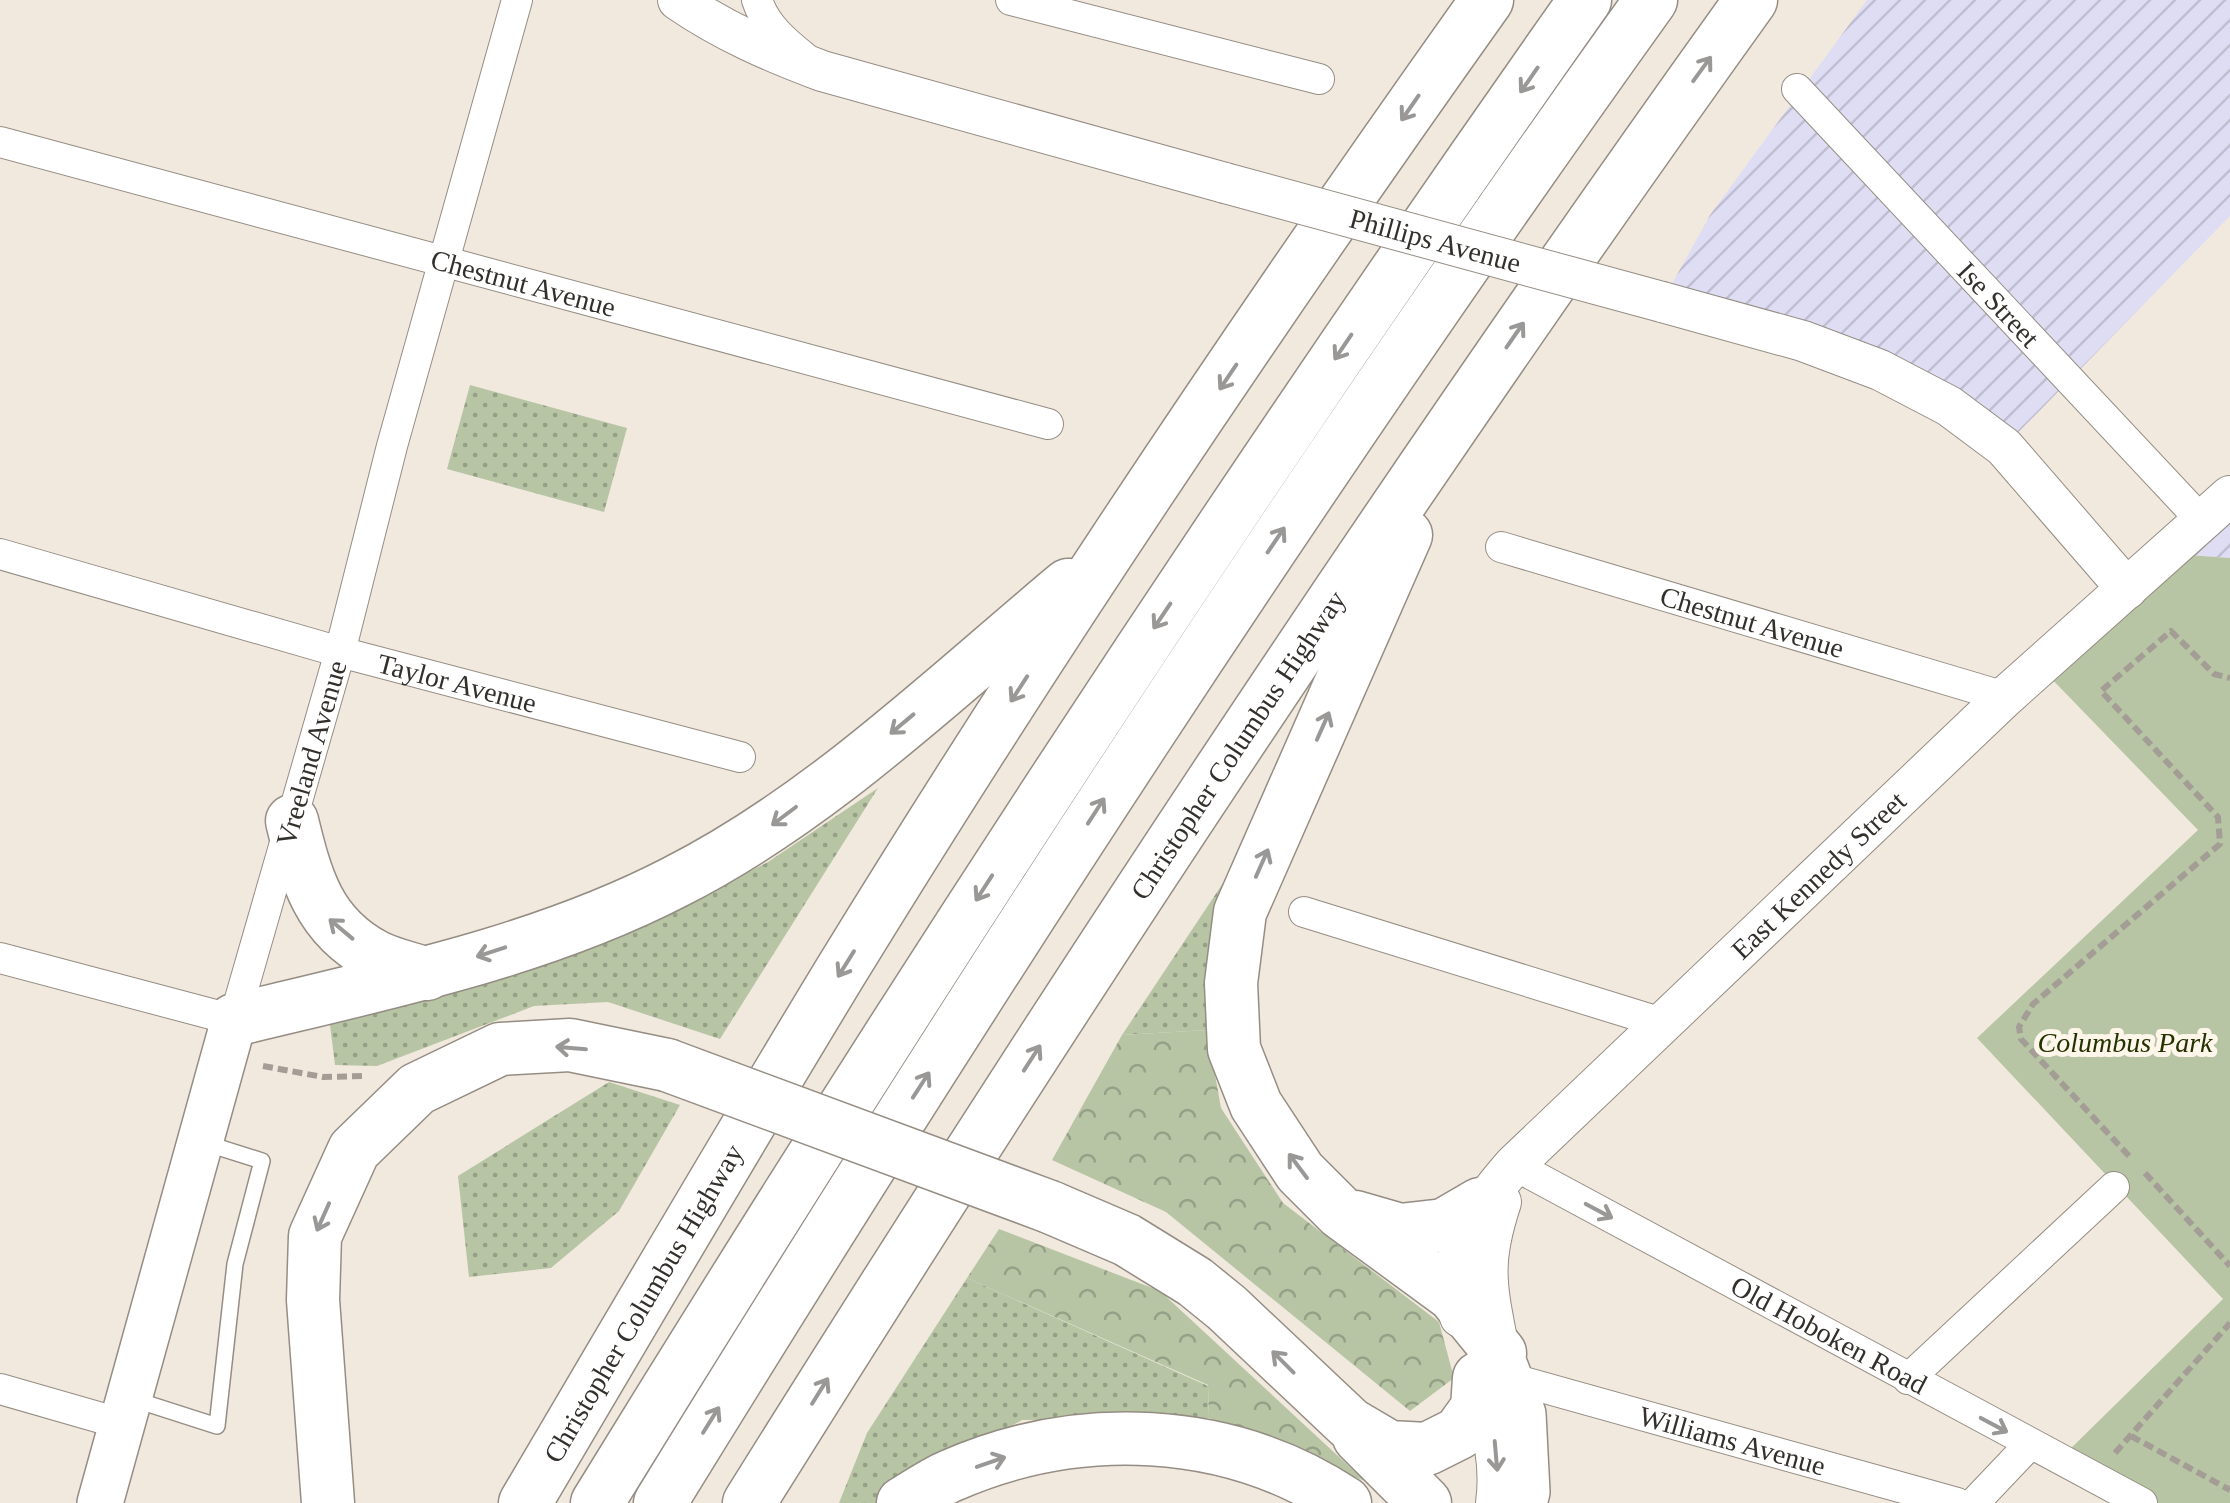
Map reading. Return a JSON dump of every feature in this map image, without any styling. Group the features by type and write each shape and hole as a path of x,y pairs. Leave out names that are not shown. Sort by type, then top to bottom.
{"highway":[{"name":"Christopher Columbus Highway","path":"525,1503 842,970 1002,716 1487,0"},
{"path":"598,1503 774,1215 1123,674 1382,290 1585,0"},
{"path":"660,1503 826,1233 1222,619 1651,0"},
{"name":"Christopher Columbus Highway","path":"749,1503 1141,889 1459,414 1751,0"},
{"path":"1329,1406 1370,1438 1389,1447 1426,1448 1459,1433 1470,1422 1496,1369 1453,1294 1341,1213 1300,1172 1256,1104 1234,1049 1231,983 1240,912 1459,414"},
{"path":"234,1020 426,974 578,924 673,884 770,826 862,757 1112,549"},
{"path":"292,821 307,881 330,922 374,956 426,974"},
{"path":"328,1503 313,1300 314,1236 354,1150 418,1089 500,1049 570,1046 666,1066 1050,1207 1127,1240 1195,1282 1239,1319 1425,1503"},
{"path":"1341,1213 1400,1230 1444,1225 1480,1204"},
{"path":"903,1503 949,1476 1020,1452 1123,1436 1213,1446 1249,1455 1288,1471 1345,1503"}],"main road":[{"name":"Vreeland Avenue","path":"100,1503 234,1020"},
{"name":"East Kennedy Street","path":"1496,1369 1523,1414 1524,1503"}],"street":[{"name":"Vreeland Avenue","path":"234,1020 340,652 517,0"},
{"name":"Phillips Avenue","path":"678,0 767,50 822,71 1803,341 1880,370 1949,406 2004,447 2127,589"},
{"path":"757,0 761,13 781,39 822,71"},
{"path":"1010,0 1072,8 1319,79"},
{"name":"Ise Street","path":"1797,89 2216,509"},
{"name":"Chestnut Avenue","path":"0,142 1048,424"},
{"name":"East Kennedy Street","path":"1453,1294 1460,1246 1480,1204 1514,1165 2005,697 2216,509"},
{"name":"Chestnut Avenue","path":"1502,547 2005,697"},
{"name":"Taylor Avenue","path":"0,554 340,652 740,757"},
{"path":"1304,912 1662,1023"},
{"path":"0,958 234,1020"},
{"name":"East Kennedy Street","path":"1496,1503 1496,1369 1486,1286 1488,1243 1514,1165"},
{"name":"Old Hoboken Road","path":"1514,1165 2142,1503"},
{"path":"1908,1379 2114,1186"},
{"name":"Williams Avenue","path":"1496,1369 1957,1503"},
{"path":"0,1389 126,1411"},
{"path":"1974,1503 2030,1444"}],"lane":[{"path":"126,1411 217,1426 235,1264 262,1161 202,1142"}],"path":[{"path":"2230,678 2214,674 2171,631 2101,692 2218,818 2220,844 2033,1004 2018,1027 2022,1039 2230,1266"},
{"path":"2092,1478 2230,1323"},
{"path":"2131,1436 2230,1490"}],"shaded area":[{"path":"1867,0 2230,0 2230,216 2004,447 1949,406 1662,302 1710,215"},
{"path":"2230,501 2230,558 2173,554"}],"green space":[{"path":"470,385 627,428 604,512 447,469"},
{"name":"Columbus Park","path":"2173,554 2230,558 2230,1503 2146,1503 2060,1459 2223,1299 1977,1038 2198,830 2045,672"},
{"path":"878,788 720,1039 608,1002 534,1006 377,1066 335,1065 329,1017 622,935 768,862"},
{"path":"1229,874 1207,1030 1122,1035"},
{"path":"1207,1030 1221,1108 1283,1203 1439,1322 1454,1378 1410,1411 1166,1212 1052,1160 1122,1035"},
{"path":"609,1082 680,1105 619,1211 551,1268 469,1277 458,1176"},
{"path":"999,1229 1160,1291 1365,1481 1209,1418 1208,1385 967,1278"},
{"path":"967,1278 1208,1386 1209,1418 1022,1420 877,1503 839,1503 867,1433"}]}
